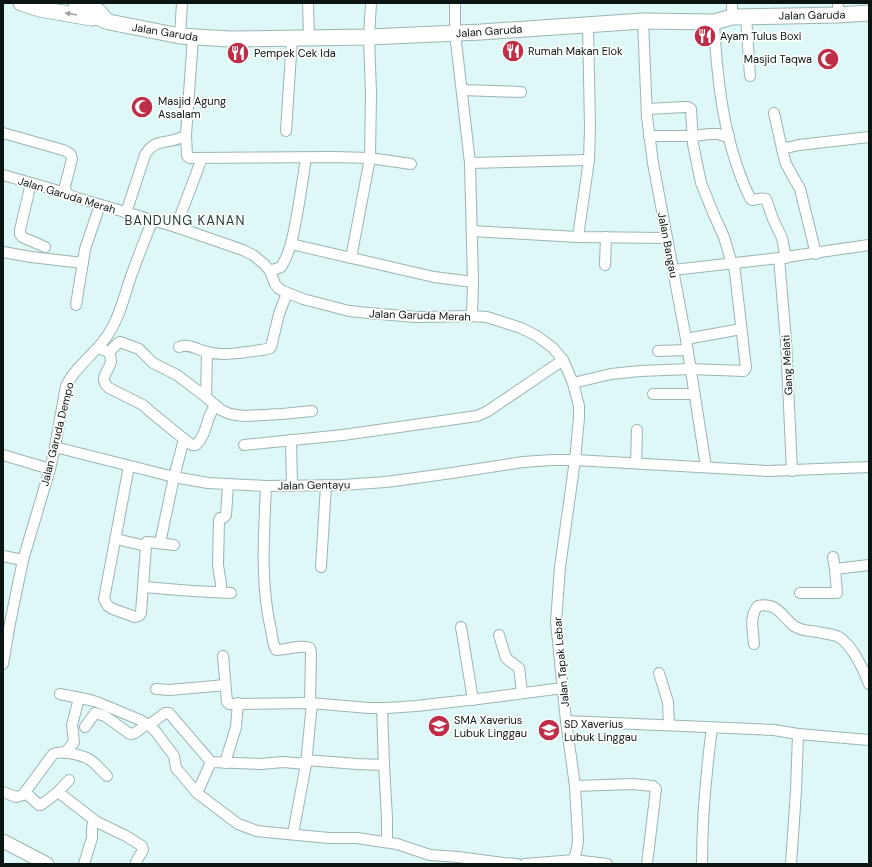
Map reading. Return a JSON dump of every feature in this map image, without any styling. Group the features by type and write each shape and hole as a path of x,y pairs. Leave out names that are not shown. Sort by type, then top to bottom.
{"highway":[{"name":"Jalan Garuda","path":"21,3 47,10 91,18 97,17 109,22 186,36 230,39 369,37 481,32 643,21 714,22 736,12 838,9 869,13"},
{"name":"Jalan Garuda","path":"76,3 98,11 109,22"}],"main road":[{"path":"3,841 47,864"}],"street":[{"path":"182,3 186,36 187,156 190,158 370,158 411,164"},
{"path":"308,3 309,38"},
{"path":"351,258 370,158 371,93 369,37 371,3"},
{"path":"455,3 455,33 470,163 473,282 472,316"},
{"path":"736,12 750,76"},
{"name":"Jalan Bangau","path":"643,21 647,109 653,163 686,339 706,467"},
{"path":"650,136 693,136 718,134 727,137 729,136 718,78 714,22"},
{"path":"578,237 589,160 590,128 588,24"},
{"path":"286,131 292,39"},
{"path":"462,90 522,92"},
{"path":"573,383 611,374 640,371 690,368 744,371 746,368 733,264 724,237 701,183 693,136 691,109 688,107 647,109"},
{"path":"774,112 788,169 800,189 816,254"},
{"path":"3,133 69,152 72,155 72,159 65,186 66,193"},
{"path":"126,213 148,151 155,144 175,141 186,135"},
{"name":"Gang Melati","path":"729,136 736,164 748,194 752,200 766,199 782,238 792,471"},
{"path":"782,149 799,145 869,137"},
{"path":"176,228 202,158"},
{"path":"270,271 281,267 292,244 306,158"},
{"path":"470,163 589,160"},
{"name":"Jalan Garuda Merah","path":"3,175 66,193 74,197 243,250 259,259 264,264 270,271 275,284 283,291 303,299 349,311 416,316 472,316 487,318 521,328 537,336 553,348 563,360 573,383 579,406 575,460"},
{"path":"31,183 20,234 22,237 45,247"},
{"path":"76,305 85,249 100,205"},
{"name":"Jalan Garuda Dempo","path":"3,664 6,623 50,469 66,386 74,372 98,348 109,334 119,314 152,221"},
{"path":"472,231 578,237 667,238"},
{"path":"605,265 606,237"},
{"path":"292,244 434,276 473,282"},
{"path":"673,270 816,254 869,245"},
{"path":"3,252 83,263"},
{"path":"179,347 190,346 207,352 224,354 241,353 270,348 279,314 287,293"},
{"path":"686,339 741,329"},
{"path":"109,352 120,342 139,349 153,362 174,372 221,410 235,415 282,414 312,411"},
{"path":"98,348 109,352"},
{"path":"658,351 687,350"},
{"path":"109,352 111,362 104,378 103,382 105,385 143,405 192,445 196,445 199,442 215,405"},
{"path":"206,397 207,352"},
{"path":"244,445 343,435 477,416 488,411 563,360"},
{"path":"653,394 694,394"},
{"path":"636,463 637,430"},
{"path":"160,543 184,439"},
{"path":"291,440 292,486"},
{"name":"Jalan Gentayu","path":"55,447 174,477 208,483 266,486 326,486 386,482 523,462 552,460 636,463 768,471 869,467"},
{"path":"3,455 50,469"},
{"name":"Jalan Tapak Lebar","path":"574,862 578,839 575,786 566,721 556,622 556,608 560,567 575,460"},
{"path":"130,466 104,599 105,603 113,609 135,617 139,616 141,613 144,587 147,542 174,545"},
{"path":"144,587 226,593 222,584 218,565 219,520 226,515 228,484"},
{"path":"266,486 264,584 269,624 274,647 276,650 308,646 311,654 311,703 306,762 293,834"},
{"path":"321,567 326,486"},
{"path":"116,539 146,546"},
{"path":"3,556 23,560"},
{"path":"800,594 837,593 834,557"},
{"path":"835,569 869,565"},
{"path":"754,644 752,618 754,612 758,606 769,605 783,614 794,626 801,630 833,635 846,643 864,670 869,684"},
{"path":"461,627 472,700"},
{"path":"499,635 506,658 519,668 522,693"},
{"path":"223,656 225,685 228,703 230,704 311,703 382,708 472,700 563,688"},
{"path":"659,673 668,702 669,725"},
{"path":"156,689 170,690 225,685"},
{"path":"60,694 79,698 96,708 104,716 130,734 148,725 165,713 169,713 211,762 260,764 306,762 384,765"},
{"path":"65,753 74,742 72,725 79,698"},
{"path":"225,763 236,726 238,703"},
{"path":"96,708 140,720 148,725 156,732 174,756 176,768 197,793 238,824 257,831 329,838 358,838 387,842 430,855 457,860 517,864"},
{"path":"85,727 96,708"},
{"path":"382,708 387,842"},
{"path":"566,721 774,730 798,734 869,740"},
{"path":"702,864 705,787 712,728"},
{"path":"791,864 798,734"},
{"path":"3,792 16,797 22,795 56,752 83,757 93,761 107,776"},
{"path":"197,793 211,762"},
{"path":"25,792 39,805 41,805 58,792 69,780"},
{"path":"575,786 632,784 652,786 656,789 647,864"},
{"path":"58,792 97,822 126,836 142,846 143,850 136,864"},
{"path":"84,864 92,838 93,824 97,822"},
{"path":"525,864 574,862 607,864"}],"place":[{"name":"Ayam Tulus Boxi","path":"705,36"},
{"name":"Rumah Makan Elok","path":"513,51"},
{"name":"Pempek Cek Ida","path":"238,53"},
{"name":"Masjid Taqwa","path":"828,59"},
{"name":"Masjid Agung Assalam","path":"142,107"},
{"name":"SMA Xaverius Lubuk Linggau","path":"439,726"},
{"name":"SD Xaverius Lubuk Linggau","path":"549,730"}],"district":[{"name":"BANDUNG KANAN","path":"185,220"}]}
